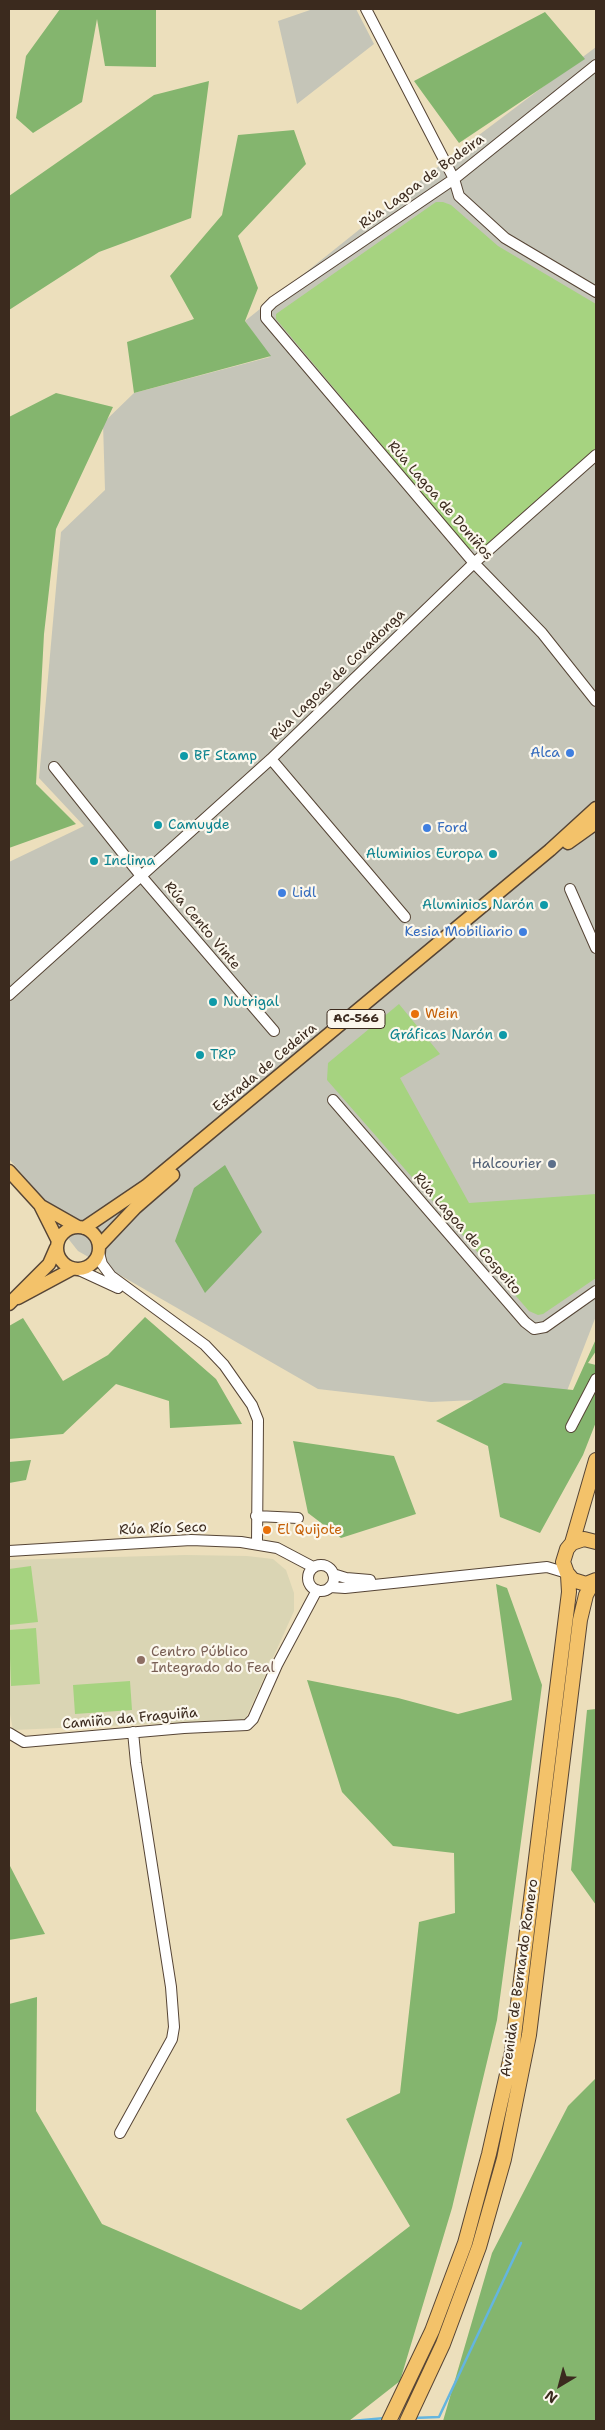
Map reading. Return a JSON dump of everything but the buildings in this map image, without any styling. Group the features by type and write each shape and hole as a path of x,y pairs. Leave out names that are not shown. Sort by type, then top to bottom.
{"highway":[{"path":"564,1555 572,1544 596,1460"},
{"path":"572,1544 584,1540 596,1542"},
{"name":"Avenida de Bernardo Romero","path":"389,2421 432,2331 465,2243 489,2154 512,2052 569,1592 568,1574 563,1562 564,1555"},
{"path":"568,1574 579,1583 595,1581"},
{"name":"Avenida de Bernardo Romero","path":"407,2421 443,2344 479,2247 504,2159 529,2035 580,1620 586,1595 595,1581"}],"main road":[{"name":"Estrada de Cedeira","path":"81,1228 154,1180 550,850 596,808"},
{"name":"Estrada de Cedeira","path":"99,1249 135,1208 297,1068 556,852 596,823"},
{"path":"9,1171 40,1206 57,1244 61,1261 76,1269"},
{"path":"11,1302 76,1269 92,1264 99,1249 94,1234 40,1206"},
{"path":"11,1302 49,1264 57,1244 67,1230 81,1228"}],"street":[{"path":"366,9 454,179 459,196 505,238 596,292"},
{"name":"Rúa Lagoa de Bodeira","path":"266,318 266,309 273,302 454,179 596,65"},
{"name":"Rúa Lagoa de Doniños","path":"266,318 474,563 542,632 596,701"},
{"name":"Rúa Lagoas de Covadonga","path":"9,995 271,759 474,563 596,455"},
{"path":"271,759 405,917"},
{"name":"Rúa Cento Vinte","path":"54,767 141,876 274,1031"},
{"path":"570,889 596,948"},
{"name":"Rúa Lagoa de Cospeito","path":"333,1100 525,1322 534,1329 545,1327 596,1291"},
{"path":"99,1249 102,1264 111,1276 205,1345 224,1365 252,1405 258,1420 256,1544"},
{"path":"76,1269 153,1305"},
{"path":"571,1427 596,1379"},
{"path":"256,1516 298,1518"},
{"name":"Rúa Río Seco","path":"9,1550 191,1540 256,1544 277,1548 313,1567"},
{"path":"546,1567 564,1555"},
{"path":"391,1582 346,1578 333,1574 326,1566 320,1565 313,1567 308,1578 310,1585 317,1590 324,1590 330,1587 345,1588 546,1567 568,1574"},
{"path":"330,1587 333,1582 333,1574"},
{"name":"Camiño da Fraguiña","path":"9,1732 24,1742 133,1732 247,1725 253,1718 277,1665 317,1590"},
{"path":"120,2133 172,2039 174,2027 170,1978 137,1772 133,1732"}],"shaded area":[{"path":"313,9 356,9 374,44 297,104 278,21"},
{"path":"596,47 596,1316 565,1396 431,1402 318,1389 78,1251 55,1222 35,1189 9,1159 9,862 84,826 39,778 61,532 105,490 103,423 134,393 270,357 245,321 455,153"},
{"name":"Centro Público Integrado do Feal","path":"185,1555 247,1556 273,1559 286,1570 294,1593 294,1611 245,1720 13,1730 9,1709 9,1560"}],"green space":[{"path":"60,9 156,9 156,67 105,66 97,19 82,102 33,133 16,118 26,56"},
{"path":"545,12 585,59 459,143 414,81"},
{"path":"209,81 191,218 99,252 9,310 9,196 154,95"},
{"path":"294,130 306,164 238,236 258,288 245,321 271,356 134,393 127,342 194,319 170,276 222,215 238,135"},
{"path":"436,202 451,205 498,246 596,304 596,448 480,550 468,548 276,319 276,314"},
{"path":"56,393 113,407 56,529 44,634 36,784 76,824 9,848 9,417"},
{"path":"399,1004 440,1054 400,1078 469,1203 596,1194 596,1278 543,1314 538,1315 529,1311 327,1080 328,1063"},
{"path":"225,1165 262,1232 205,1293 175,1241 194,1188"},
{"path":"145,1317 216,1379 242,1424 170,1428 169,1401 116,1384 63,1434 9,1439 9,1326 23,1318 63,1381 108,1355"},
{"path":"596,1339 596,1351 588,1363 596,1365 596,1422 583,1455 540,1533 500,1517 488,1446 436,1421 504,1383 573,1390"},
{"path":"293,1441 394,1456 416,1514 341,1538 308,1513"},
{"path":"31,1460 26,1480 9,1483 9,1462"},
{"path":"31,1566 38,1622 9,1625 9,1569"},
{"path":"496,1584 507,1588 542,1685 497,2020 452,2208 400,2381 349,2421 9,2421 9,2004 37,1997 36,2111 102,2224 301,2310 410,2226 346,2119 400,2093 419,1922 455,1913 454,1853 393,1846 342,1792 307,1680 398,1698 458,1714 512,1700"},
{"path":"36,1628 40,1684 11,1686 9,1630"},
{"path":"130,1681 132,1710 75,1714 73,1685"},
{"path":"596,1709 596,1905 571,1870 587,1710"},
{"path":"9,1864 45,1934 9,1940"},
{"path":"596,2078 596,2420 443,2421 492,2253 568,2106"}],"waterway":[{"path":"413,2418 439,2417 521,2243"},
{"path":"352,2421 385,2418"}],"place":[{"name":"Alca","path":"570,753"},
{"name":"BF Stamp","path":"184,756"},
{"name":"Camuyde","path":"158,825"},
{"name":"Ford","path":"427,828"},
{"name":"Aluminios Europa","path":"493,854"},
{"name":"Inclima","path":"94,861"},
{"name":"Lidl","path":"282,893"},
{"name":"Aluminios Narón","path":"544,905"},
{"name":"Kesia Mobiliario","path":"523,932"},
{"name":"Nutrigal","path":"213,1002"},
{"name":"Wein","path":"415,1014"},
{"name":"Gráficas Narón","path":"503,1035"},
{"name":"TRP","path":"200,1055"},
{"name":"Halcourier","path":"552,1164"},
{"name":"El Quijote","path":"267,1530"},
{"name":"Centro Público Integrado do Feal","path":"141,1660"}]}
